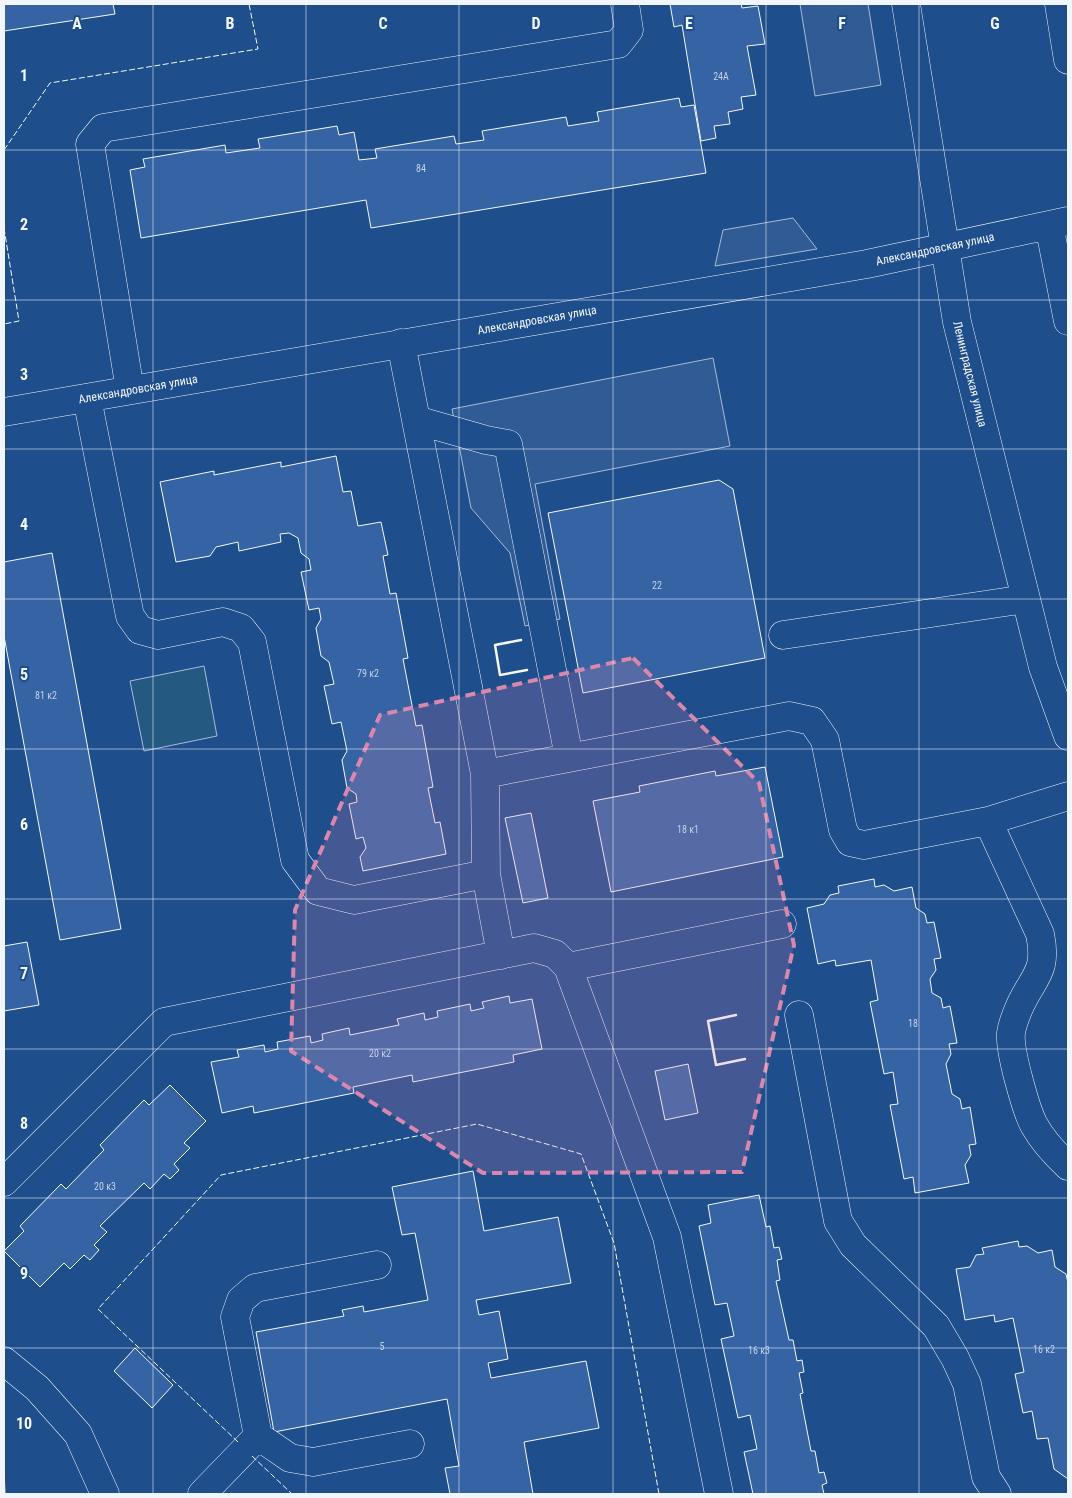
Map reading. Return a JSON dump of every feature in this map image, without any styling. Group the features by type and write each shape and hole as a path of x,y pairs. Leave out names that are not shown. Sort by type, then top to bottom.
{"street":[{"path":"130,390 90,144 103,128 618,44 629,30 625,4"},
{"name":"Ленинградская улица","path":"906,4 957,322 1025,600 1043,667 1068,736"},
{"path":"1059,4 1068,60"},
{"path":"1059,223 1068,321"},
{"name":"Александровская улица","path":"4,412 867,264 1059,223"},
{"path":"401,343 485,774 486,874 502,955"},
{"path":"87,398 130,616 140,630 158,635 223,622 241,628 252,642 295,860 318,890 354,900 486,874"},
{"path":"416,420 486,440 508,444 569,757"},
{"path":"782,635 1025,600"},
{"path":"485,774 789,716 812,721 826,740 843,830 850,842 864,844 988,820 1068,796"},
{"path":"988,820 1040,934 1044,954 1040,973 1019,1007 1011,1034 1018,1076 1034,1124 1054,1152 1068,1166"},
{"path":"568,967 782,924"},
{"path":"4,1182 164,1022 534,948 555,954 568,967 667,1237 719,1494"},
{"path":"799,1015 838,1221 853,1245 936,1326 955,1358 968,1384 986,1477 997,1494"},
{"path":"377,1265 255,1288 241,1300 235,1317 258,1436 290,1458 313,1462 410,1444"},
{"path":"4,1361 37,1388 78,1434 105,1494"},
{"path":"202,1494 258,1436"}],"highlighted area":[{"path":"633,658 759,783 794,945 742,1172 483,1173 291,1051 295,910 380,715"}],"shaded area":[{"path":"800,4 868,4 881,85 815,96"},
{"path":"793,218 817,249 715,266 723,230"},
{"path":"713,358 730,446 535,484 560,619 525,626 510,553 471,508 452,409"},
{"path":"204,666 217,736 144,751 130,681"}],"building":[{"path":"4,4 113,4 115,14 4,31"},
{"path":"670,4 741,4 742,8 758,6 765,44 747,46 756,95 741,97 743,109 728,112 730,124 714,126 716,138 701,141 682,25 674,27"},
{"path":"679,98 681,107 694,105 706,173 371,228 366,200 141,238 130,170 145,167 143,159 225,145 226,153 260,148 258,139 337,126 339,135 354,132 359,160 377,158 375,149 454,136 456,144 484,140 482,131 566,117 568,126 599,121 597,112"},
{"path":"336,456 343,492 351,491 358,526 381,522 388,555 383,556 390,594 396,593 408,658 403,659 416,726 422,725 433,787 428,788 435,823 440,822 446,854 363,871 360,857 366,848 363,837 356,839 349,804 357,802 356,794 347,788 342,760 347,751 341,722 332,724 324,686 334,684 329,662 321,656 316,628 321,619 319,608 309,610 301,572 311,570 309,559 301,553 298,538 289,533 280,534 281,542 239,551 238,542 216,547 210,556 176,562 160,482 214,471 214,475 281,462 281,467"},
{"path":"719,480 733,489 765,658 583,693 548,513"},
{"path":"52,553 121,929 60,940 4,636 4,562"},
{"path":"765,767 783,857 611,892 593,801 640,792 639,786 715,771 716,776"},
{"path":"531,813 548,898 523,903 505,818"},
{"path":"874,879 875,887 884,885 894,891 912,887 916,908 925,914 927,923 934,922 941,958 934,959 936,970 930,979 932,993 941,998 943,1008 950,1006 957,1043 949,1044 951,1054 946,1064 952,1094 960,1099 962,1109 970,1107 976,1144 969,1145 971,1155 965,1165 969,1183 915,1193 913,1177 904,1179 890,1105 898,1104 893,1072 884,1074 870,1002 878,1000 871,960 836,966 835,960 818,964 807,908 824,904 830,895 839,893 838,886"},
{"path":"27,942 39,1005 4,1011 4,946"},
{"path":"509,996 510,1003 532,999 542,1049 513,1055 514,1062 413,1082 412,1075 353,1087 354,1093 254,1113 253,1106 222,1113 211,1062 239,1057 237,1050 264,1045 265,1052 278,1049 277,1042 310,1036 311,1043 323,1040 322,1034 349,1028 350,1035 399,1025 397,1019 424,1013 425,1020 438,1017 437,1011 470,1004 471,1011 484,1008 482,1002"},
{"path":"688,1064 698,1113 665,1120 655,1071"},
{"path":"170,1085 206,1121 184,1143 190,1148 174,1164 179,1170 170,1179 164,1174 150,1189 144,1183 100,1226 107,1232 94,1245 99,1250 90,1260 84,1255 70,1269 64,1263 40,1287 4,1251 24,1231 20,1226 61,1184 66,1189 104,1150 100,1145 144,1100 149,1105"},
{"path":"473,1171 484,1231 558,1217 571,1283 476,1300 479,1315 499,1311 508,1359 488,1363 491,1378 586,1361 599,1428 524,1442 533,1494 450,1494 445,1468 459,1466 447,1399 274,1432 256,1332 344,1316 342,1310 363,1306 364,1312 428,1300 415,1233 402,1235 392,1187"},
{"path":"759,1195 766,1227 770,1226 774,1248 779,1247 782,1259 777,1260 780,1280 776,1281 789,1340 793,1340 797,1361 802,1360 804,1372 799,1373 803,1393 800,1394 811,1451 815,1451 819,1473 824,1472 827,1483 822,1485 824,1494 753,1494 744,1452 757,1449 750,1415 738,1418 721,1339 734,1336 727,1303 715,1305 699,1226 711,1223 708,1205"},
{"path":"1018,1241 1019,1247 1027,1246 1038,1253 1052,1250 1055,1267 1066,1274 1068,1283 1068,1479 1054,1469 1048,1438 1037,1439 1032,1411 1023,1413 1015,1374 1024,1372 1013,1318 995,1322 994,1315 965,1320 956,1269 970,1267 976,1255 984,1254 982,1248"},
{"path":"135,1348 173,1385 152,1408 114,1371"}],"fence":[{"path":"4,150 50,83 258,49 249,4"},
{"path":"4,228 19,321 4,324"},
{"path":"238,1442 98,1309 221,1175 477,1124 581,1154 614,1243 659,1494"},
{"path":"252,1456 292,1494"}],"wall":[{"path":"521,640 495,645 500,675 527,670"},
{"path":"736,1015 708,1021 716,1065 745,1059"}]}
